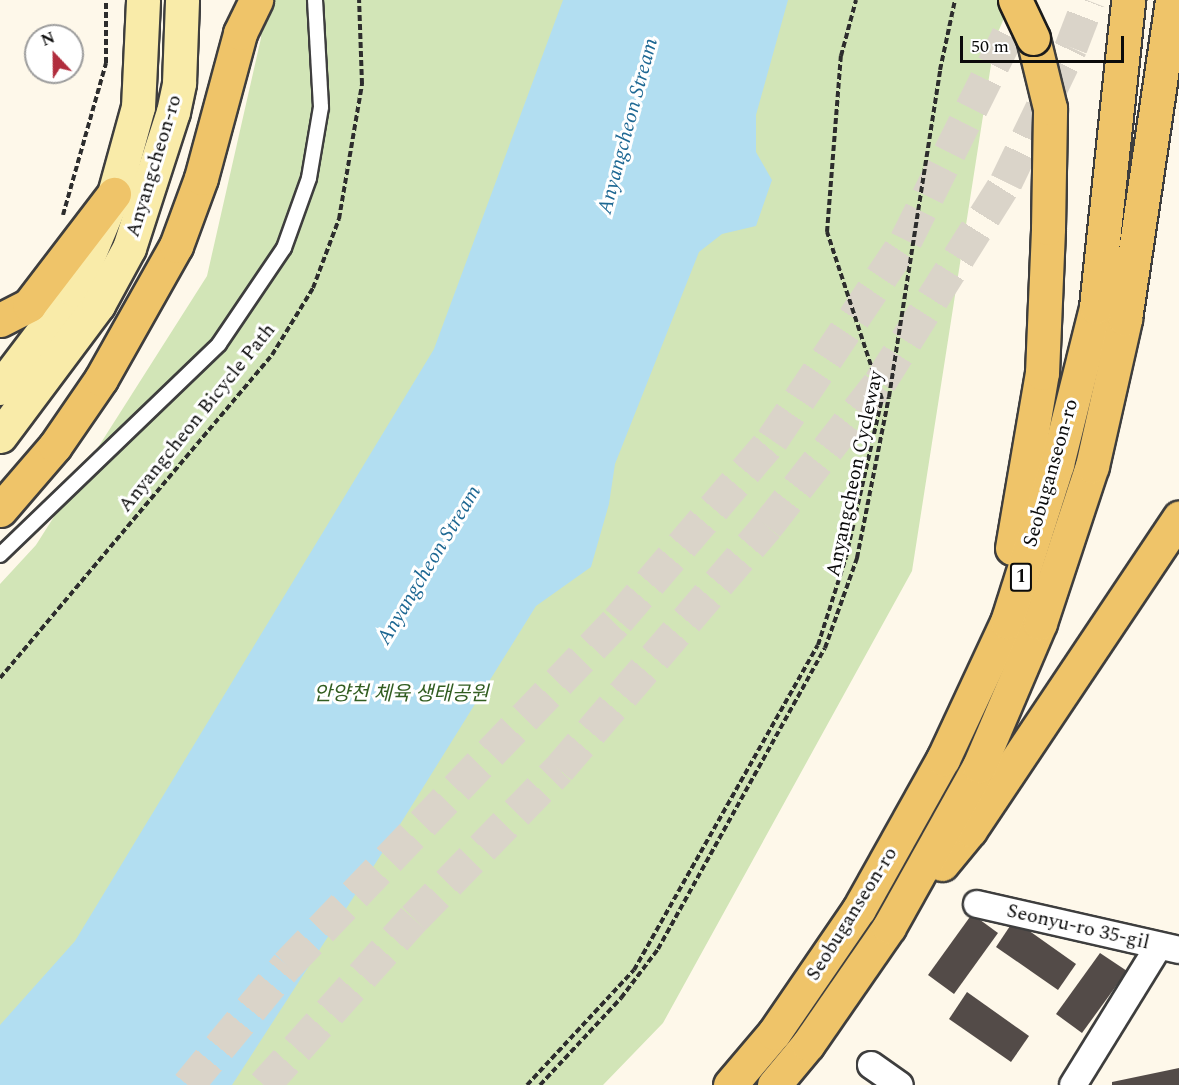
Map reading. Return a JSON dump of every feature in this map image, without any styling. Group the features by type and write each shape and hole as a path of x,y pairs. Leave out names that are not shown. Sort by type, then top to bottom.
{"main road":[{"name":"Anyangcheon-ro","path":"0,388 74,290 114,194 138,107 143,0"},
{"name":"Anyangcheon-ro","path":"0,436 98,305 129,248 173,112 179,82 182,0"},
{"path":"0,510 55,446 101,379 176,246 201,178 240,33 256,0"},
{"path":"961,720 1014,542 1042,373 1050,108 1033,38 1015,0"},
{"name":"Seobuganseon-ro","path":"730,1085 774,1033 860,909 961,720 1010,610 1057,464 1096,308 1128,0"},
{"name":"Seobuganseon-ro","path":"774,1085 808,1044 889,927 979,766 1040,623 1092,466 1125,319 1172,0"},
{"path":"0,320 29,305 114,194"},
{"path":"889,927 970,830 1179,518"}],"street":[{"name":"Seonyu-ro 35-gil","path":"977,904 1169,948"},
{"path":"1073,1085 1169,948"},
{"path":"871,1065 900,1085"}],"lane":[{"path":"0,555 219,344 284,248 309,178 321,107 315,0"}],"path":[{"path":"61,222 105,63 106,0"},
{"name":"Anyangcheon Bicycle Path","path":"0,678 257,373 313,288 339,219 362,84 359,0"},
{"path":"527,1085 634,970 818,645 846,556 882,399 827,232 841,56 856,0"},
{"name":"Anyangcheon Cycleway","path":"540,1085 621,998 658,949 825,648 857,558 885,420 940,70 955,0"}],"green space":[{"name":"안양천 체육 생태공원","path":"262,0 1012,0 995,39 912,571 663,1023 603,1085 0,1085 0,584 36,545 207,276 261,38"}],"water":[{"name":"Anyangcheon Stream","path":"563,0 788,0 756,115 756,152 772,180 756,226 722,234 699,252 615,464 609,504 591,567 536,606 386,847 232,1085 0,1085 0,1025 75,941 434,349"}],"building":[{"path":"972,914 998,933 954,994 928,975"},
{"path":"1014,920 1076,964 1058,990 996,947"},
{"path":"1100,953 1127,971 1082,1033 1056,1014"},
{"path":"967,992 1029,1036 1011,1062 949,1019"},
{"path":"1179,1068 1179,1085 1112,1085 1112,1082"}],"tunnel":[{"path":"188,1085 287,965 618,620 772,440 906,240 1025,0"},
{"path":"264,1085 414,918 559,769 767,526 880,382 1006,182 1071,47 1089,0"}]}
